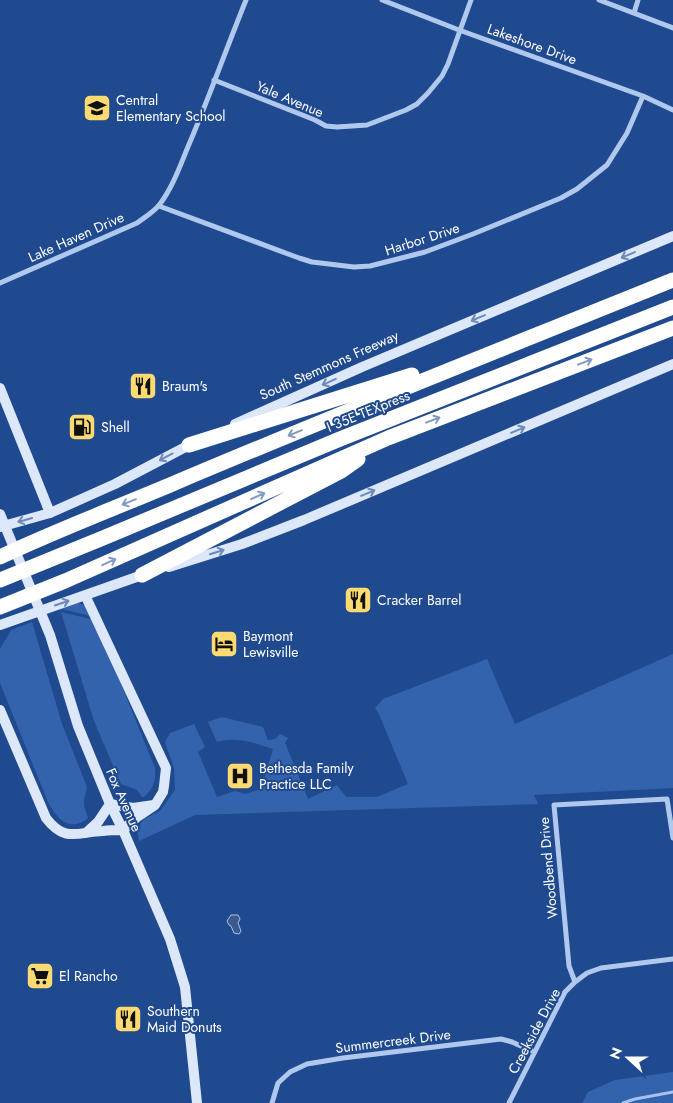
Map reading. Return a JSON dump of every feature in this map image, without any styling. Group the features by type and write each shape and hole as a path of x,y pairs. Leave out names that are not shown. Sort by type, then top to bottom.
{"highway":[{"path":"0,557 33,541 237,456 673,280"},
{"name":"I 35E TEXpress","path":"0,580 340,439 673,307"},
{"path":"188,445 393,382 600,310"},
{"path":"0,607 65,581 388,438 673,328"},
{"path":"142,575 341,471 388,438"}],"main road":[{"name":"South Stemmons Freeway","path":"0,527 50,513 115,484 188,445 362,367 673,236"},
{"path":"0,624 142,575 242,544 304,520 672,366"},
{"path":"0,388 50,513"},
{"name":"Fox Avenue","path":"0,514 50,635 78,726 170,940 185,987 196,1103"},
{"path":"0,710 46,818 52,826 60,831 78,835 103,830 123,830 137,817 155,805 164,786 166,768 84,595"},
{"path":"86,833 98,822 110,804 133,808 155,805"}],"street":[{"path":"159,206 174,180 196,128 246,0"},
{"name":"Lakeshore Drive","path":"382,0 643,96 673,110"},
{"name":"Yale Avenue","path":"214,80 326,126 367,125 406,110 417,104 428,94 442,76 448,64 471,0"},
{"path":"599,0 673,28"},
{"path":"634,13 638,0"},
{"name":"Harbor Drive","path":"159,206 312,262 354,267 370,266 426,252 561,198 577,189 607,165 627,132 643,96"},
{"name":"Lake Haven Drive","path":"0,283 136,222 159,206"},
{"name":"Woodbend Drive","path":"575,982 569,966 554,805 667,800 673,838"},
{"name":"Creekside Drive","path":"509,1103 565,992 575,982 587,973 601,968 673,959"},
{"name":"Summercreek Drive","path":"272,1103 278,1083 290,1072 307,1064 501,1039 534,1052"}],"shaded area":[{"path":"77,602 85,606 90,616 60,610 58,606"},
{"path":"61,612 95,620 155,768 154,784 144,797 137,790 121,784 94,721"},
{"path":"32,622 62,724 87,787 84,806 88,818 75,824 65,822 60,818 48,802 0,683 0,649 11,630"},
{"path":"673,654 673,788 534,795 538,804 195,815 139,841 137,829 144,819 160,811 175,790 174,768 165,742 170,733 194,724 205,747 198,752 217,797 235,791 245,794 261,789 273,749 238,740 217,742 208,722 222,717 263,727 268,740 275,739 280,734 288,738 285,743 308,799 337,785 346,797 377,797 408,784 375,708 383,699 487,659 515,724"},
{"path":"231,915 238,915 240,919 238,923 241,931 239,934 234,933 227,921"},
{"path":"673,1072 673,1103 582,1103 588,1092 615,1080"}],"waterway":[{"path":"623,1103 673,1092"}],"place":[{"name":"Central Elementary School","path":"97,108"},
{"name":"Braum's","path":"143,386"},
{"name":"Shell","path":"82,427"},
{"name":"Cracker Barrel","path":"358,600"},
{"name":"Baymont Lewisville","path":"224,644"},
{"name":"Bethesda Family Practice LLC","path":"240,776"},
{"name":"El Rancho","path":"40,976"},
{"name":"Southern Maid Donuts","path":"128,1019"}]}
